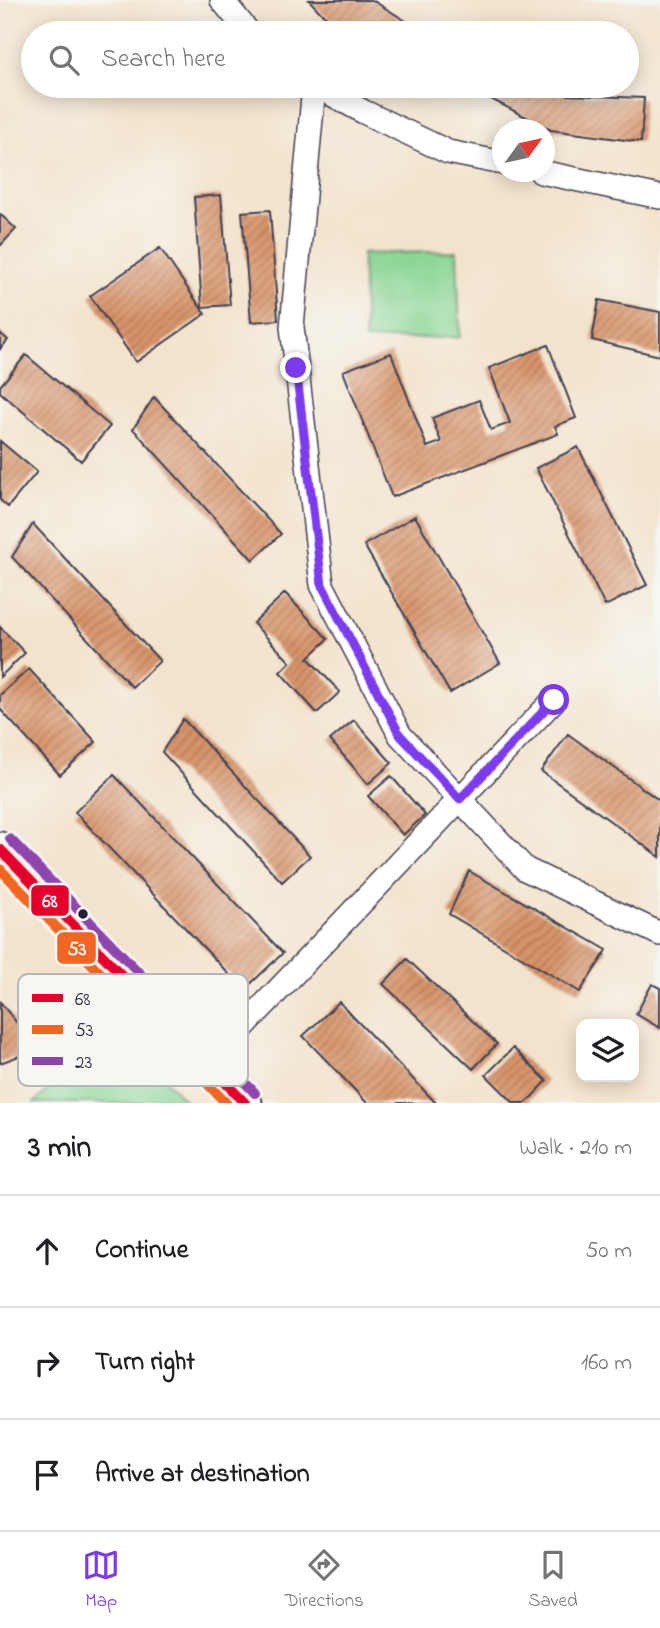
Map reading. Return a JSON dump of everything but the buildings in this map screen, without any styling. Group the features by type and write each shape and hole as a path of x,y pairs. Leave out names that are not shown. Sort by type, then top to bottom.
{"main road":[{"path":"0,849 120,974"},
{"path":"228,1086 245,1103"}],"street":[{"path":"222,0 239,21"},
{"path":"315,98 292,327 322,585 400,735 525,869 660,933"},
{"path":"338,98 448,152 492,161"},
{"path":"555,175 660,197"},
{"path":"248,1023 554,700"}],"green space":[{"path":"457,251 460,337 365,340 362,254"},
{"path":"52,1086 171,1086 187,1103 34,1103"}],"transit line":[{"name":"23","path":"10,839 140,974"},
{"name":"68","path":"0,849 121,974"},
{"name":"53","path":"0,869 101,974"},
{"name":"53","path":"210,1086 226,1103"},
{"name":"68","path":"229,1086 245,1103"},
{"name":"23","path":"248,1086 255,1093"}],"route":[{"path":"296,368 322,585 400,735 460,799 554,700"}]}
